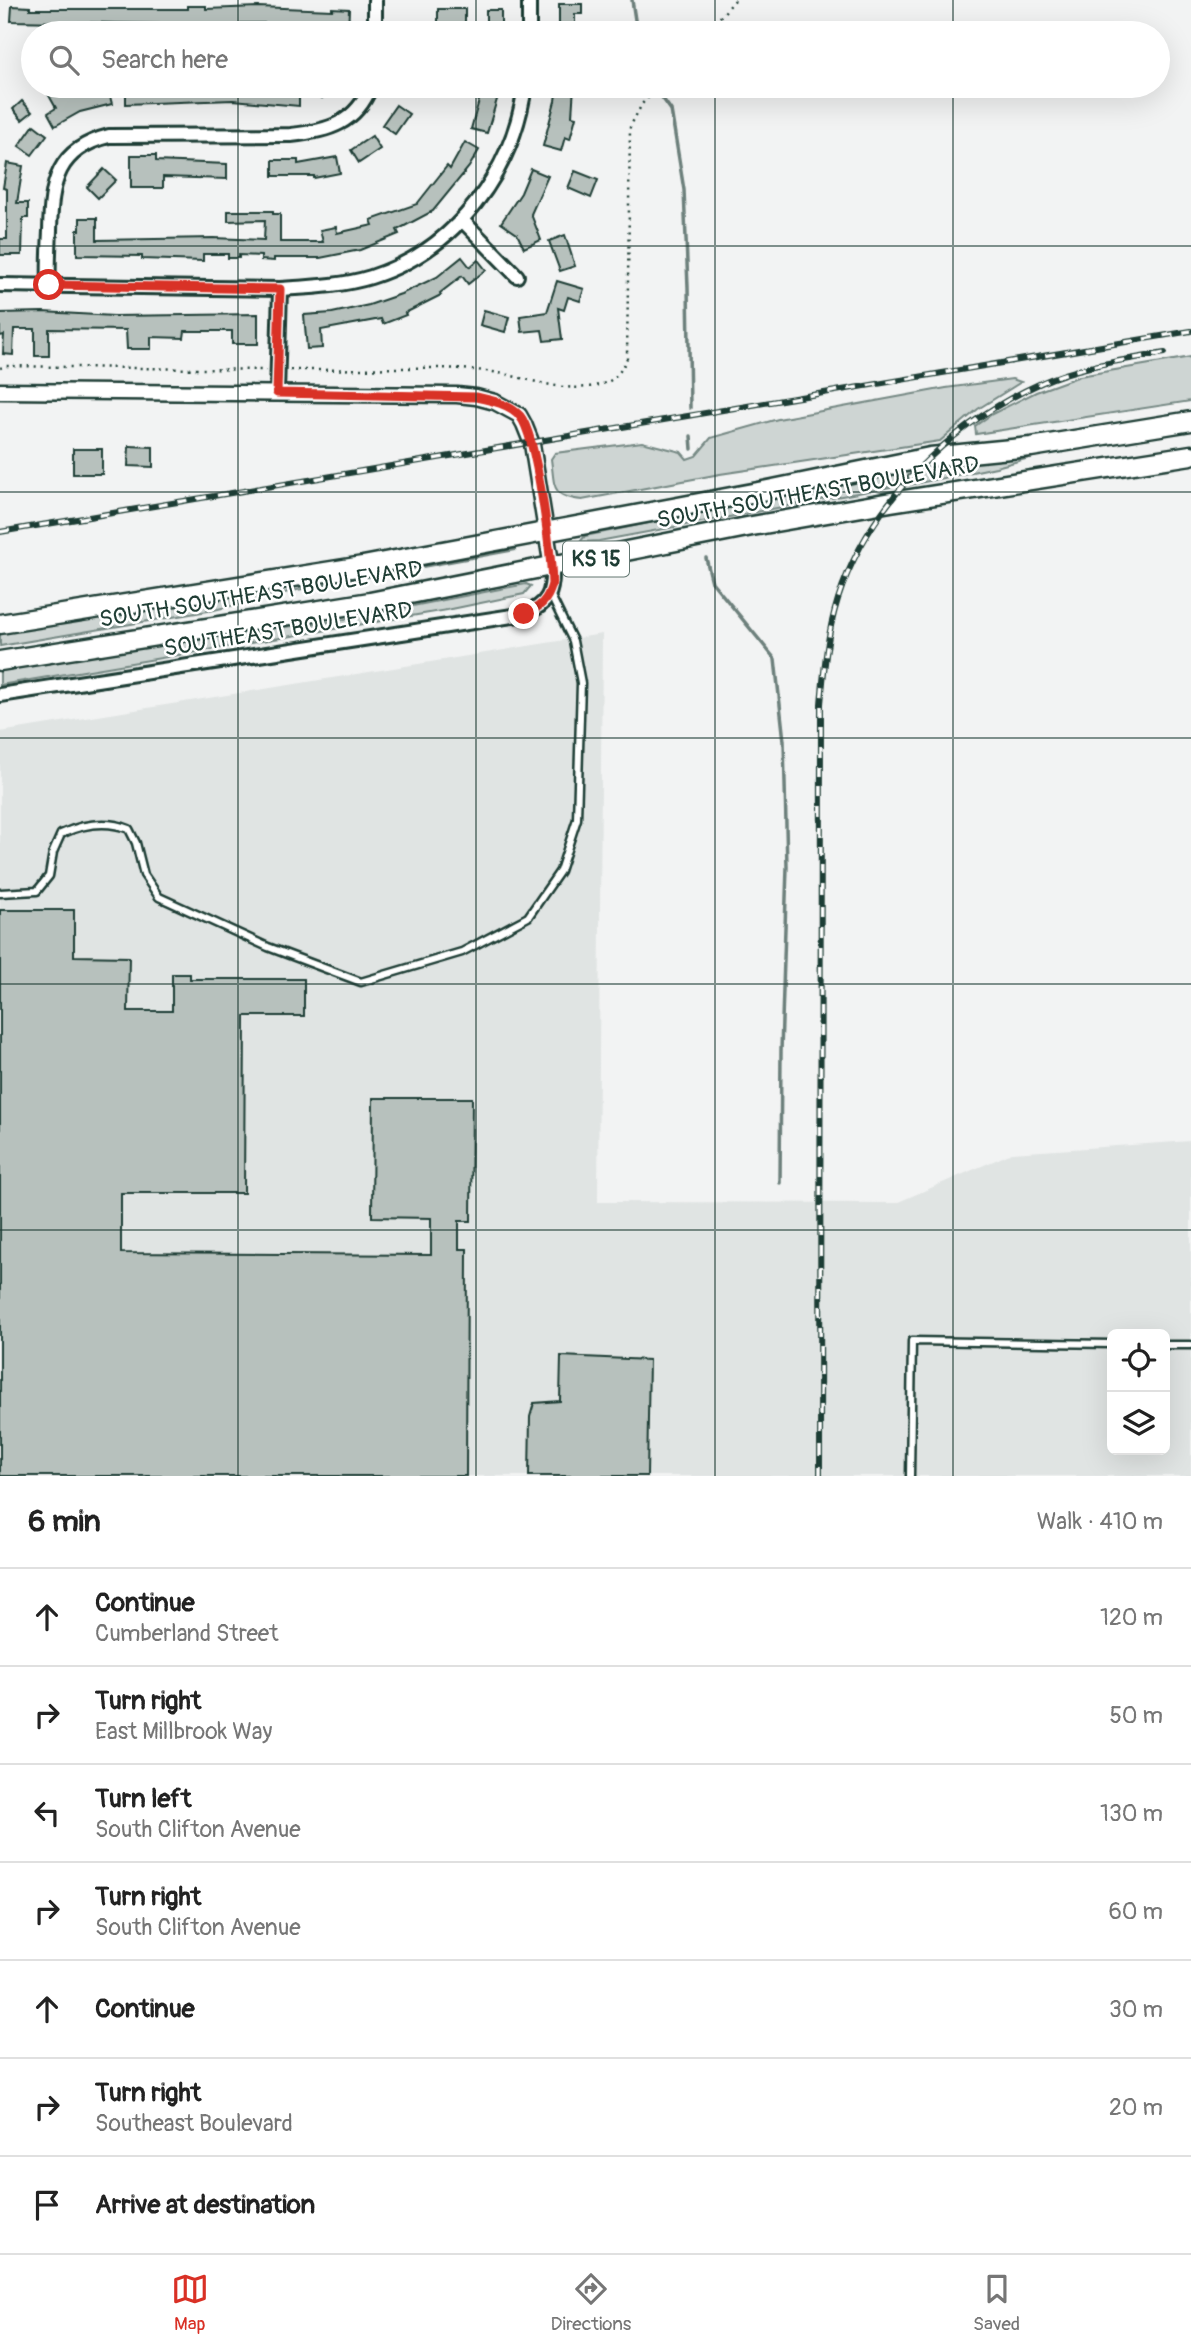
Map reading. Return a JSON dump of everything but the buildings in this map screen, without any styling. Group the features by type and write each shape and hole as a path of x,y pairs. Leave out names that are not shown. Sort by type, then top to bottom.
{"main road":[{"name":"SOUTH SOUTHEAST BOULEVARD","path":"0,624 363,566 930,457 1031,447 1191,421"},
{"name":"SOUTH SOUTHEAST BOULEVARD","path":"0,661 370,602 552,568 752,526 1191,455"}],"street":[{"path":"375,0 375,21"},
{"path":"528,21 529,0"},
{"path":"49,285 50,213 54,181 66,160 85,145 109,136 291,135 320,131 354,114 366,98"},
{"path":"0,285 280,289 322,286 368,278 424,252 462,220 488,188 503,162 523,98"},
{"path":"462,220 517,276"},
{"path":"277,393 280,289"},
{"path":"0,391 466,396 495,402 519,415 533,444 552,568 550,594"},
{"name":"SOUTHEAST BOULEVARD","path":"0,695 524,614 536,609 550,594"}],"lane":[{"path":"0,893 37,891 50,876 53,852 61,834 80,826 114,823 129,829 136,843 144,875 159,897 268,947 361,982 462,952 528,916 560,871 577,819 581,683 573,641 550,594"},
{"path":"910,1476 912,1341 1107,1344"},
{"path":"1170,1345 1191,1345"}],"path":[{"path":"717,21 735,0"},
{"path":"0,368 487,371 522,380 573,387 601,385 612,381 620,373 627,358 630,127 648,98"}],"shaded area":[{"path":"1191,357 1191,401 976,434 975,426 992,414 1036,392 1080,376"},
{"path":"1012,379 1021,382 978,409 940,441 720,474 582,500 559,493 554,483 551,459 555,453 642,442 681,452 687,459 696,456 711,438 778,419 946,388"},
{"path":"1031,451 1052,452 910,485 925,468"},
{"path":"914,469 901,485 599,541 580,542 585,536"},
{"path":"495,549 516,550 297,590 214,610 0,646 0,632"},
{"path":"526,584 531,586 524,594 447,610 0,685 0,670 250,631 336,621"},
{"path":"602,634 598,1202 896,1203 1012,1153 1191,1141 1191,1476 0,1476 0,732"}],"waterway":[{"path":"632,0 635,21"},
{"path":"662,98 671,110 684,190 690,408"},
{"path":"691,436 692,449"},
{"path":"706,558 712,582 775,659 784,741 787,867 780,1183"}],"railway":[{"path":"0,532 1191,331"},
{"path":"820,1476 821,704 834,612 852,564 870,531 892,499 917,470 945,444 1007,400 1055,377 1102,364 1165,353"}],"route":[{"path":"49,285 280,289 277,393 476,397 495,402 519,415 533,444 552,568 550,594 536,609 524,614"}]}
